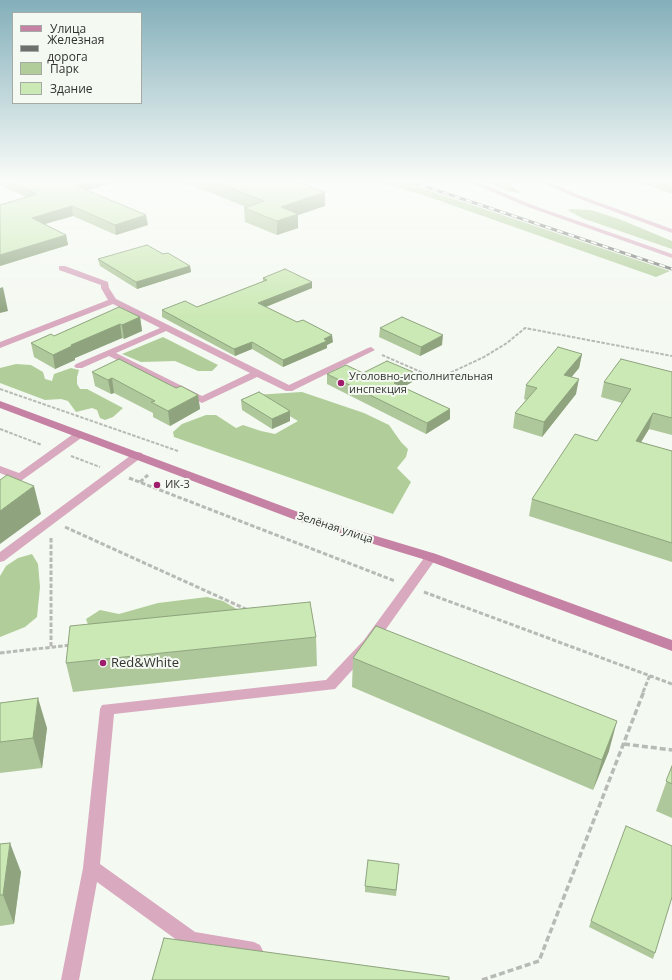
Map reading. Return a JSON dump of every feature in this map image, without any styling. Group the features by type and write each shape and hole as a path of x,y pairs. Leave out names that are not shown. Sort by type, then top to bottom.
{"main road":[{"name":"Зелёная улица","path":"0,404 305,519 431,557 672,646"}],"lane":[{"path":"589,227 672,256"},
{"path":"660,227 672,231"},
{"path":"62,268 105,284 113,301 256,374 289,389 371,350"},
{"path":"0,335 4,343 113,301"},
{"path":"78,366 166,328"},
{"path":"108,353 202,400 256,374"},
{"path":"0,491 80,434"},
{"path":"0,558 138,455"},
{"path":"0,469 20,477"},
{"path":"70,980 91,868 107,709 330,685 369,643 431,557"},
{"path":"91,868 191,940 267,953"}],"path":[{"path":"393,360 437,379 507,343 525,328 672,356"},
{"path":"0,389 178,451"},
{"path":"0,429 410,587 672,684"},
{"path":"51,647 50,521 252,612"},
{"path":"0,653 74,645"},
{"path":"482,980 539,961 650,675"},
{"path":"624,744 672,750"}],"green space":[{"path":"513,227 537,227 670,271 656,277"},
{"path":"607,227 638,227 672,241 672,249"},
{"path":"163,337 218,365 212,371 198,371 175,361 141,362 122,354"},
{"path":"16,364 31,365 43,372 45,379 52,381 54,374 71,368 79,370 77,384 80,389 87,389 123,408 113,417 105,420 100,418 97,410 92,408 76,412 68,401 61,399 45,400 0,383 0,368"},
{"path":"302,392 364,413 389,425 408,449 406,457 397,468 411,482 393,514 174,437 173,432 182,424 206,415 216,415 236,428 243,425 275,434 298,421 254,395"},
{"path":"32,554 38,564 40,587 37,617 25,627 0,637 0,576 6,566 18,558"},
{"path":"207,597 223,601 247,615 91,633 86,619 100,610 119,614 158,603"}],"building":[{"path":"0,227 49,227 66,235 0,255"},
{"path":"147,245 163,254 168,253 190,266 136,282 98,259"},
{"path":"285,269 312,282 258,303 297,322 303,320 332,335 324,339 327,341 283,360 252,342 234,349 162,310 185,301 197,307 267,280 263,278"},
{"path":"119,307 140,317 71,345 72,346 53,355 31,343 51,334 54,336"},
{"path":"402,317 443,335 421,347 380,328"},
{"path":"558,347 582,354 564,375 579,379 544,422 515,413 537,388 526,385"},
{"path":"119,359 176,388 181,386 198,395 168,411 151,402 155,401 112,378 108,380 92,372"},
{"path":"621,359 672,372 672,418 653,413 636,441 672,451 672,543 532,499 575,434 597,441 631,389 604,382"},
{"path":"387,361 413,372 394,383 450,409 427,423 327,374 346,365 363,373"},
{"path":"259,392 290,411 272,419 241,400"},
{"path":"7,475 34,486 0,511 0,480"},
{"path":"310,602 316,637 66,663 70,626"},
{"path":"376,626 617,721 602,760 353,658"},
{"path":"38,698 33,738 0,742 0,703"},
{"path":"672,766 672,784 666,781"},
{"path":"626,826 672,846 672,897 655,953 591,921"},
{"path":"10,843 3,895 0,895 0,844"},
{"path":"368,860 399,864 396,890 365,886"},
{"path":"164,938 449,977 449,980 152,980"}],"railway":[{"path":"546,227 672,269"}],"place":[{"name":"Уголовно-исполнительная инспекция","path":"341,383"},
{"name":"ИК-3","path":"157,485"},
{"name":"Red&White","path":"103,663"}]}
